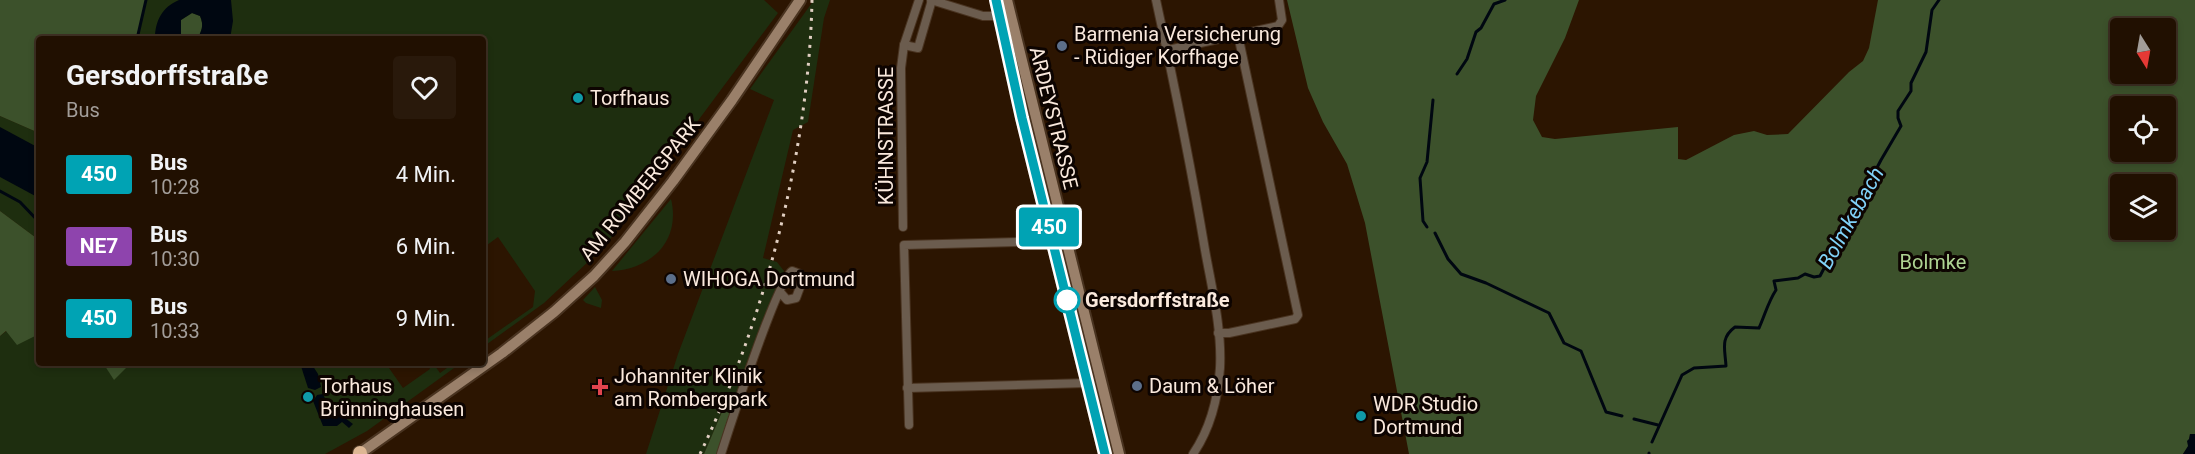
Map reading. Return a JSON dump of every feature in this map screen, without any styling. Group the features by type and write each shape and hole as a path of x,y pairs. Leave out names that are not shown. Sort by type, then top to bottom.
{"main road":[{"name":"AM ROMBERGPARK","path":"486,364 554,312 594,276 625,242 732,100 800,0"},
{"name":"ARDEYSTRASSE","path":"996,0 1005,16 1119,454"},
{"name":"ARDEYSTRASSE","path":"1007,0 1005,16 1052,240 1105,454"},
{"name":"AM ROMBERGPARK","path":"360,454 484,366"}],"street":[{"name":"KÜHNSTRASSE","path":"903,227 901,68 904,45 919,0"},
{"name":"KÜHNSTRASSE","path":"904,45 918,48 931,0"},
{"path":"931,0 983,16 1005,16"},
{"path":"1156,0 1193,178 1218,333 1220,368 1217,396 1209,421 1193,454"},
{"path":"1168,50 1278,26 1282,20 1279,0"},
{"path":"1218,333 1229,333 1295,319 1298,315 1238,35"},
{"path":"909,425 904,245 1052,240"},
{"path":"721,454 772,308 780,292"},
{"path":"908,388 1087,383"}],"green space":[{"path":"0,0 146,0 138,36 36,36 36,132 0,116"},
{"path":"146,0 764,0 778,13 605,246 544,303 486,345 486,340 533,307 535,291 498,237 486,246 486,36 138,36"},
{"path":"814,0 830,0 824,18 808,122 793,130 763,258 777,262 784,271 750,383 736,402 727,400 704,454 646,454 678,354 774,100 750,89"},
{"name":"Bolmke","path":"1287,0 1579,0 1565,38 1536,96 1533,120 1542,137 1555,139 1678,127 1678,159 1686,160 1734,135 1754,131 1767,135 1788,134 1849,72 1863,61 1869,48 1878,0 2195,0 2195,434 2190,434 2189,446 2183,454 1409,454 1365,223 1347,164 1323,122 1308,88"},
{"path":"192,13 200,16 202,25 198,36 181,36 181,20"},
{"path":"0,116 36,132 36,238 0,211"},
{"path":"671,199 672,227 660,250 640,265 612,271"},
{"path":"0,211 36,238 36,336 17,345 6,331 0,336"},
{"path":"595,287 602,300 601,308 583,300"},
{"path":"36,309 36,366 392,366 389,368 403,388 430,369 428,366 435,366 440,373 450,366 457,366 367,431 325,454 0,454 0,336"},
{"path":"105,366 128,366 114,380"},
{"path":"727,400 736,402 717,454 704,454"}],"shaded area":[{"path":"179,0 231,0 233,21 230,36 198,36 202,22 200,16 192,13 181,20 181,36 155,36 156,26 161,15"},
{"path":"0,127 36,146 36,196 0,177"},
{"path":"301,366 313,366 318,374 321,387 315,390 308,388"},
{"path":"323,394 328,405 353,424 349,428 342,422 337,426 323,426 313,401 317,395"},
{"path":"2190,434 2195,434 2195,454 2183,454 2188,446 2187,441"}],"waterway":[{"path":"138,36 146,0"},
{"path":"1457,74 1467,59 1476,32 1481,28 1494,4 1505,0"},
{"name":"Bolmkebach","path":"1652,442 1682,375 1694,368 1726,366 1724,344 1727,335 1735,327 1759,328 1776,290 1774,281 1798,278 1805,274 1820,276 1901,126 1898,111 1911,91 1911,83 1926,52 1932,10 1939,0"},
{"path":"1427,227 1423,221 1420,178 1427,162 1433,100"},
{"path":"0,191 20,202 36,219"},
{"path":"1435,233 1448,259 1461,274 1486,283 1549,313 1564,343 1581,351 1606,412 1622,416"},
{"path":"1634,419 1658,425"}],"railway":[{"path":"700,454 744,347 779,233 802,115 809,57 812,0"}],"bus line":[{"name":"450","path":"996,0 1022,118 1105,454"}],"place":[{"name":"Barmenia Versicherung - Rüdiger Korfhage","path":"1062,46"},
{"name":"Torfhaus","path":"578,98"},
{"name":"WIHOGA Dortmund","path":"671,279"},
{"name":"Gersdorffstraße","path":"1067,300"},
{"name":"Daum & Löher","path":"1137,386"},
{"name":"Johanniter Klinik am Rombergpark","path":"600,387"},
{"name":"Torhaus Brünninghausen","path":"308,397"},
{"name":"WDR Studio Dortmund","path":"1361,416"}]}
